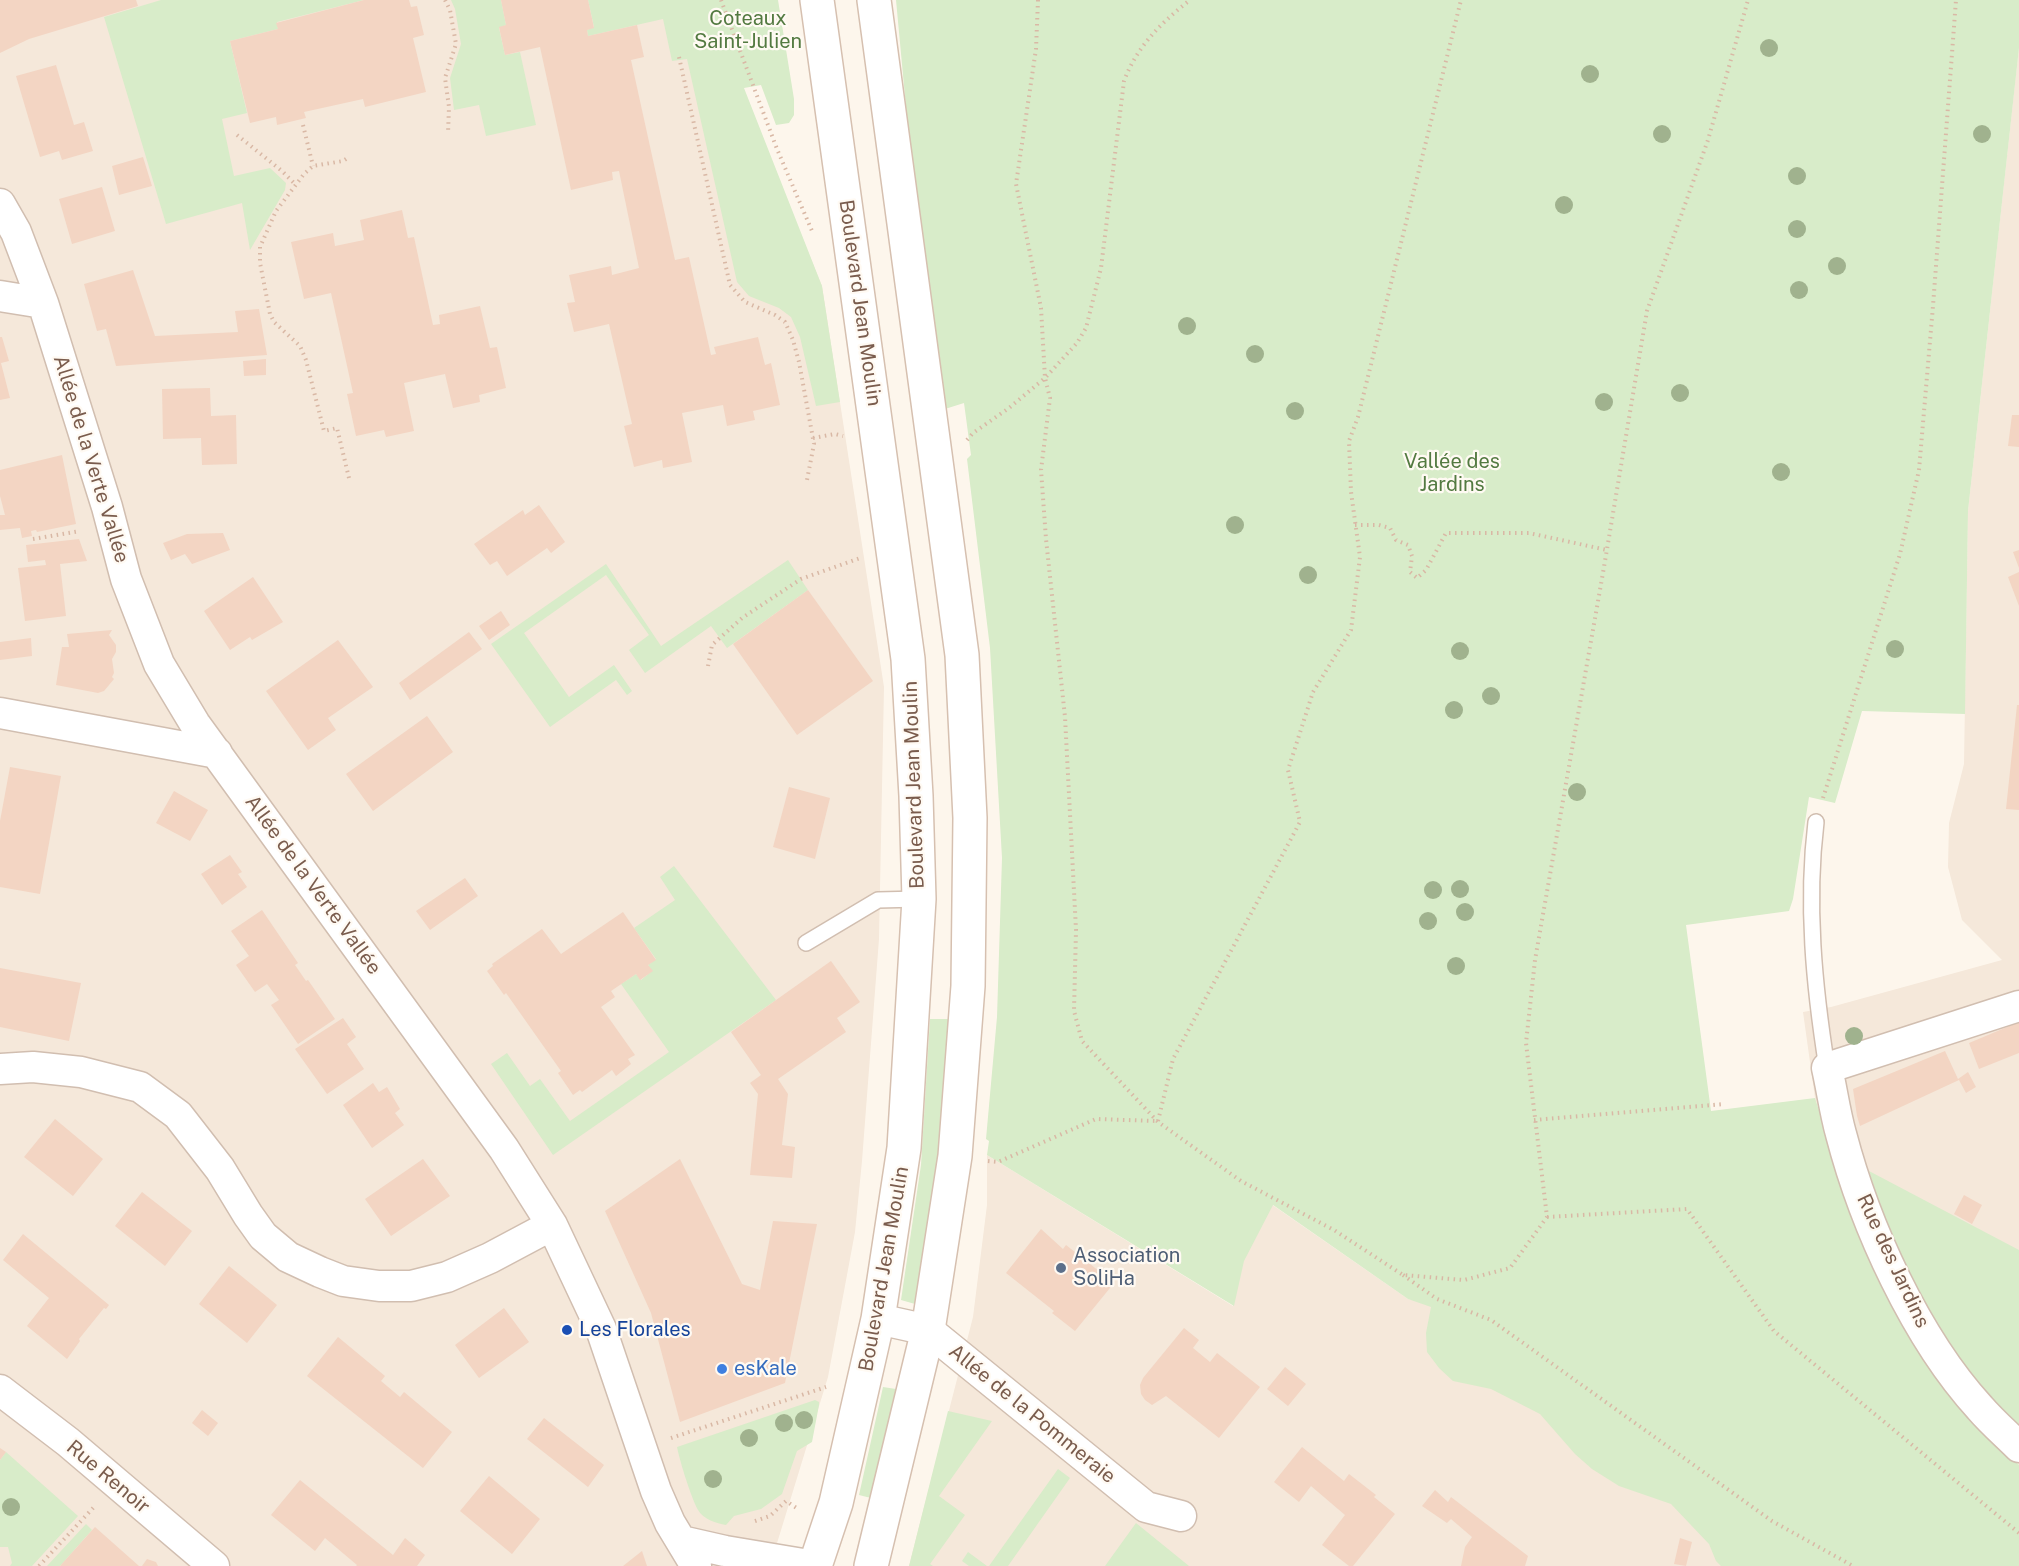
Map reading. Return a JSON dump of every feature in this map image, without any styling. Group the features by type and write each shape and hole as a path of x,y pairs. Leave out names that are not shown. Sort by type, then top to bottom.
{"main road":[{"name":"Boulevard Jean Moulin","path":"815,1566 836,1503 878,1319 904,1148 919,899 908,659 817,0"},
{"path":"871,1566 928,1330 955,1156 968,986 970,818 962,655 874,0"}],"street":[{"name":"Allée de la Verte Vallée","path":"0,204 16,232 43,303 107,507 126,579 159,664 195,724 504,1149 552,1225 601,1329 656,1491 670,1523 688,1553 725,1551 815,1566"},
{"path":"0,296 43,303"},
{"path":"0,713 217,753"},
{"path":"1827,1068 2019,1006"},
{"path":"0,1069 33,1067 81,1072 140,1087 178,1115 220,1169 263,1236 288,1257 343,1281 379,1286 411,1286 447,1277 490,1258 552,1225"},
{"name":"Rue des Jardins","path":"1827,1068 1850,1166 1873,1230 1910,1305 1942,1358 1979,1407 2019,1447"},
{"name":"Allée de la Pommeraie","path":"878,1319 928,1330 1146,1507 1181,1516"},
{"name":"Rue Renoir","path":"0,1390 116,1483 214,1566"}],"lane":[{"path":"1816,822 1811,861 1812,942 1818,1008 1827,1068"},
{"path":"806,944 878,900 919,899"}],"path":[{"path":"445,0 450,10 456,44 445,78 449,107 448,135"},
{"path":"721,0 777,149 814,235"},
{"path":"1038,0 1036,49 1016,184 1041,308 1045,378 1050,398 1041,470 1065,717 1076,930 1074,1011 1082,1041 1158,1122 1241,1181 1334,1230 1437,1299 1491,1320 1772,1521 1853,1566"},
{"path":"964,445 973,433 1010,408 1045,378 1077,343 1086,328 1101,268 1124,81 1131,63 1158,27 1190,0"},
{"path":"1158,1122 1173,1059 1300,822 1288,770 1313,692 1351,630 1360,557 1351,492 1348,441 1358,417 1461,0"},
{"path":"1403,1275 1464,1280 1510,1268 1547,1217 1526,1043 1535,960 1647,311 1708,140 1748,0"},
{"path":"1816,822 1900,554 1919,470 1934,306 1956,0"},
{"path":"679,57 730,285 745,302 785,322 793,340 814,444 807,480"},
{"path":"303,125 313,166"},
{"path":"237,135 295,184"},
{"path":"349,156 343,160 313,166 295,184 276,211 260,247 262,273 270,314 274,322 300,346 312,376 324,431 337,428 349,478"},
{"path":"813,438 835,434 853,438"},
{"path":"1355,525 1379,525 1390,528 1396,540 1408,545 1412,555 1410,572 1417,578 1426,570 1446,533 1529,533 1607,550"},
{"path":"33,539 88,530"},
{"path":"708,666 712,645 742,618 801,579 869,554"},
{"path":"1534,1120 1724,1104"},
{"path":"998,1162 1096,1119 1158,1122"},
{"path":"1547,1217 1687,1209 1774,1331 2019,1533"},
{"path":"668,1439 826,1387"},
{"path":"39,1566 116,1483"},
{"path":"725,1551 736,1529 743,1524 770,1516 786,1501 800,1512"}],"shaded area":[{"path":"0,0 705,0 822,286 884,687 879,939 855,1232 828,1377 770,1566 0,1566"},
{"path":"2019,47 2019,1465 1970,1416 1838,1170 1815,1098 1803,1012 1831,1007 2002,960 1962,920 1948,867 1949,823 1964,764 1968,511"},
{"path":"987,1155 1233,1306 1258,1195 1408,1299 1444,1306 1811,1566 909,1566 973,1317 987,1205"}],"green space":[{"path":"161,0 364,0 277,22 278,29 230,41 247,113 222,119 234,176 270,168 286,183 285,190 250,250 242,203 166,224 104,17"},
{"path":"451,0 501,0 506,25 499,28 505,55 520,52 536,125 486,136 479,105 454,110 450,78 461,44 455,9"},
{"name":"Coteaux Saint-Julien","path":"588,0 778,0 794,99 794,115 789,123 776,125 761,85 744,88 822,286 840,402 816,406 800,337 791,317 779,308 749,296 737,282 687,59 672,61 663,19 588,36 587,30 594,27"},
{"name":"Vallée des Jardins","path":"896,0 2019,0 2019,48 1968,511 1965,714 1862,711 1835,803 1809,797 1793,899 1789,911 1686,925 1711,1111 1815,1098 1838,1170 1970,1416 2019,1465 2019,1566 1721,1566 1716,1561 1709,1544 1671,1504 1619,1486 1592,1469 1575,1454 1540,1414 1491,1389 1453,1381 1427,1352 1426,1333 1431,1307 1408,1299 1273,1205 1244,1261 1234,1306 987,1155 989,1141 986,1139 997,1017 1002,858 990,648 967,459 971,455 964,403 945,409 913,182"},
{"path":"788,560 808,590 727,648 711,626 645,673 629,650 649,635 606,575 524,633 569,697 614,665 632,691 627,695 616,680 550,727 491,644 606,564 661,646"},
{"path":"674,866 776,1000 553,1155 491,1064 507,1053 530,1086 540,1079 570,1121 669,1052 621,984 636,974 641,980 652,971 648,965 656,959 634,928 675,900 660,877"},
{"path":"930,1019 951,1019 938,1166 915,1304 901,1300 921,1165"},
{"path":"1869,1171 2019,1250 2019,1428 1989,1399 1953,1351 1921,1298 1886,1225"},
{"path":"883,1387 896,1389 871,1498 859,1495"},
{"path":"815,1400 819,1402 819,1405 812,1442 797,1451 782,1494 761,1509 734,1516 726,1525 710,1520 698,1510 677,1447"},
{"path":"948,1411 992,1421 939,1496 965,1515 930,1564 933,1566 909,1566"},
{"path":"6,1452 78,1516 32,1566 10,1566 12,1563 8,1547 0,1547 0,1460"},
{"path":"1058,1469 1070,1478 1008,1566 989,1566"},
{"path":"1136,1523 1189,1566 1105,1566"},
{"path":"86,1524 92,1530 60,1566 47,1566"},
{"path":"968,1552 987,1566 969,1566 962,1561"}],"building":[{"path":"0,0 136,0 138,6 29,39 0,53"},
{"path":"364,0 409,0 411,7 417,6 424,35 413,38 426,92 365,107 363,99 304,112 306,118 277,125 276,117 250,123 230,41 278,29 276,23"},
{"path":"501,0 588,0 594,28 587,30 588,36 637,25 644,57 631,60 675,260 689,257 711,355 716,354 714,347 758,337 765,365 771,363 780,405 753,411 755,420 727,426 723,405 682,413 692,462 663,468 662,460 634,467 624,426 632,424 609,324 574,332 567,303 575,302 569,275 611,266 612,275 639,268 619,171 612,172 613,180 571,190 540,47 505,55 499,27 506,25"},
{"path":"56,65 74,125 84,122 93,151 62,160 59,151 40,157 16,76"},
{"path":"143,157 152,186 119,195 112,166"},
{"path":"102,187 115,231 72,244 59,199"},
{"path":"402,210 408,238 414,237 433,325 440,324 439,315 480,306 490,348 497,347 506,388 479,395 480,402 453,408 445,374 404,383 414,431 386,437 384,430 356,436 347,394 353,393 331,293 304,299 291,242 333,233 335,246 364,240 360,220"},
{"path":"133,270 155,336 238,332 235,311 259,309 267,355 116,366 106,329 97,331 84,284"},
{"path":"0,337 2,337 9,361 1,363 10,398 0,400"},
{"path":"266,359 266,375 244,376 243,361"},
{"path":"210,388 211,416 236,415 237,464 202,465 201,438 163,439 162,389"},
{"path":"2012,415 2019,415 2019,447 2008,446"},
{"path":"62,455 76,524 37,532 36,530 31,531 32,536 22,538 20,528 0,530 0,515 5,515 0,496 0,470"},
{"path":"539,505 565,542 551,553 547,548 507,576 497,561 490,565 474,544 523,510 525,515"},
{"path":"223,533 230,550 192,564 185,554 171,560 163,543 187,534"},
{"path":"79,539 87,561 60,564 66,616 25,621 18,568 46,565 45,560 28,562 26,545"},
{"path":"2019,550 2019,568 2013,552"},
{"path":"2019,572 2019,606 2008,577"},
{"path":"253,577 283,622 252,640 250,637 230,650 204,611"},
{"path":"808,590 873,681 797,735 733,644"},
{"path":"501,611 510,625 489,640 479,626"},
{"path":"112,630 109,635 116,645 116,652 112,659 114,679 104,691 98,693 56,685 62,647 69,647 67,634"},
{"path":"469,632 482,649 410,700 399,683"},
{"path":"31,638 32,656 0,660 0,642"},
{"path":"338,640 373,687 328,718 336,730 308,750 266,691"},
{"path":"2017,705 2019,705 2019,810 2006,809"},
{"path":"427,716 453,752 373,811 346,774"},
{"path":"10,767 61,776 40,894 0,887 0,821"},
{"path":"789,787 830,798 815,859 773,847"},
{"path":"174,791 208,810 190,841 156,823"},
{"path":"230,855 242,872 238,874 247,887 222,905 201,874"},
{"path":"465,878 478,896 430,930 416,911"},
{"path":"262,910 298,963 295,965 335,1019 298,1044 271,1005 279,1000 267,984 255,992 236,965 249,956 231,931"},
{"path":"623,912 656,960 648,965 653,971 640,980 636,974 611,991 615,997 601,1007 635,1055 628,1059 631,1064 616,1076 612,1070 582,1092 580,1090 573,1095 558,1073 561,1071 506,993 504,995 487,971 493,966 492,964 542,929 561,954"},
{"path":"831,961 860,1002 837,1018 846,1032 778,1079 788,1094 782,1145 795,1147 792,1178 750,1175 758,1094 750,1083 761,1075 731,1032"},
{"path":"0,968 81,983 69,1041 0,1027"},
{"path":"343,1018 356,1037 347,1044 364,1069 327,1094 295,1049"},
{"path":"2019,1022 2019,1053 1979,1069 1969,1043"},
{"path":"1945,1051 1958,1079 1968,1072 1976,1087 1966,1093 1959,1080 1860,1126 1853,1089"},
{"path":"373,1083 379,1092 387,1087 400,1109 395,1113 404,1125 372,1148 343,1105"},
{"path":"55,1119 103,1159 73,1196 24,1157"},
{"path":"423,1159 450,1196 391,1236 365,1199"},
{"path":"680,1159 742,1284 760,1290 773,1221 817,1224 785,1383 680,1422 651,1313 605,1211"},
{"path":"142,1192 192,1231 165,1266 115,1226"},
{"path":"1964,1195 1982,1205 1972,1224 1954,1214"},
{"name":"Association SoliHa","path":"1041,1229 1063,1249 1066,1245 1114,1283 1075,1331 1006,1273"},
{"path":"23,1234 109,1305 79,1339 80,1341 67,1359 27,1326 49,1298 3,1260"},
{"path":"229,1266 277,1305 247,1343 199,1304"},
{"path":"504,1308 529,1342 479,1378 455,1345"},
{"path":"1184,1328 1199,1340 1193,1348 1210,1362 1217,1353 1260,1387 1219,1438 1166,1396 1152,1405 1141,1394 1140,1385 1143,1378"},
{"path":"338,1337 385,1376 381,1381 400,1397 404,1392 452,1432 423,1468 307,1376"},
{"path":"1285,1367 1306,1384 1288,1406 1267,1389"},
{"path":"202,1410 218,1423 208,1436 192,1423"},
{"path":"544,1418 604,1465 588,1487 527,1439"},
{"path":"1302,1447 1344,1481 1349,1474 1376,1495 1374,1497 1395,1514 1353,1566 1349,1566 1322,1545 1345,1515 1311,1486 1299,1502 1274,1482"},
{"path":"0,1448 6,1452 0,1460"},
{"path":"489,1476 540,1519 512,1554 460,1511"},
{"path":"300,1480 393,1555 405,1538 425,1555 417,1566 356,1566 325,1538 315,1551 271,1515"},
{"path":"1435,1490 1448,1502 1451,1497 1528,1556 1525,1566 1461,1566 1465,1547 1472,1537 1451,1519 1447,1523 1422,1506"},
{"path":"95,1527 139,1566 60,1566"},
{"path":"1680,1538 1692,1542 1686,1566 1674,1564"},
{"path":"642,1551 647,1566 623,1566"},
{"path":"147,1559 156,1562 158,1566 142,1566"}],"place":[{"name":"Association SoliHa","path":"1061,1268"},
{"name":"Les Florales","path":"567,1330"},
{"name":"esKale","path":"722,1369"}]}
